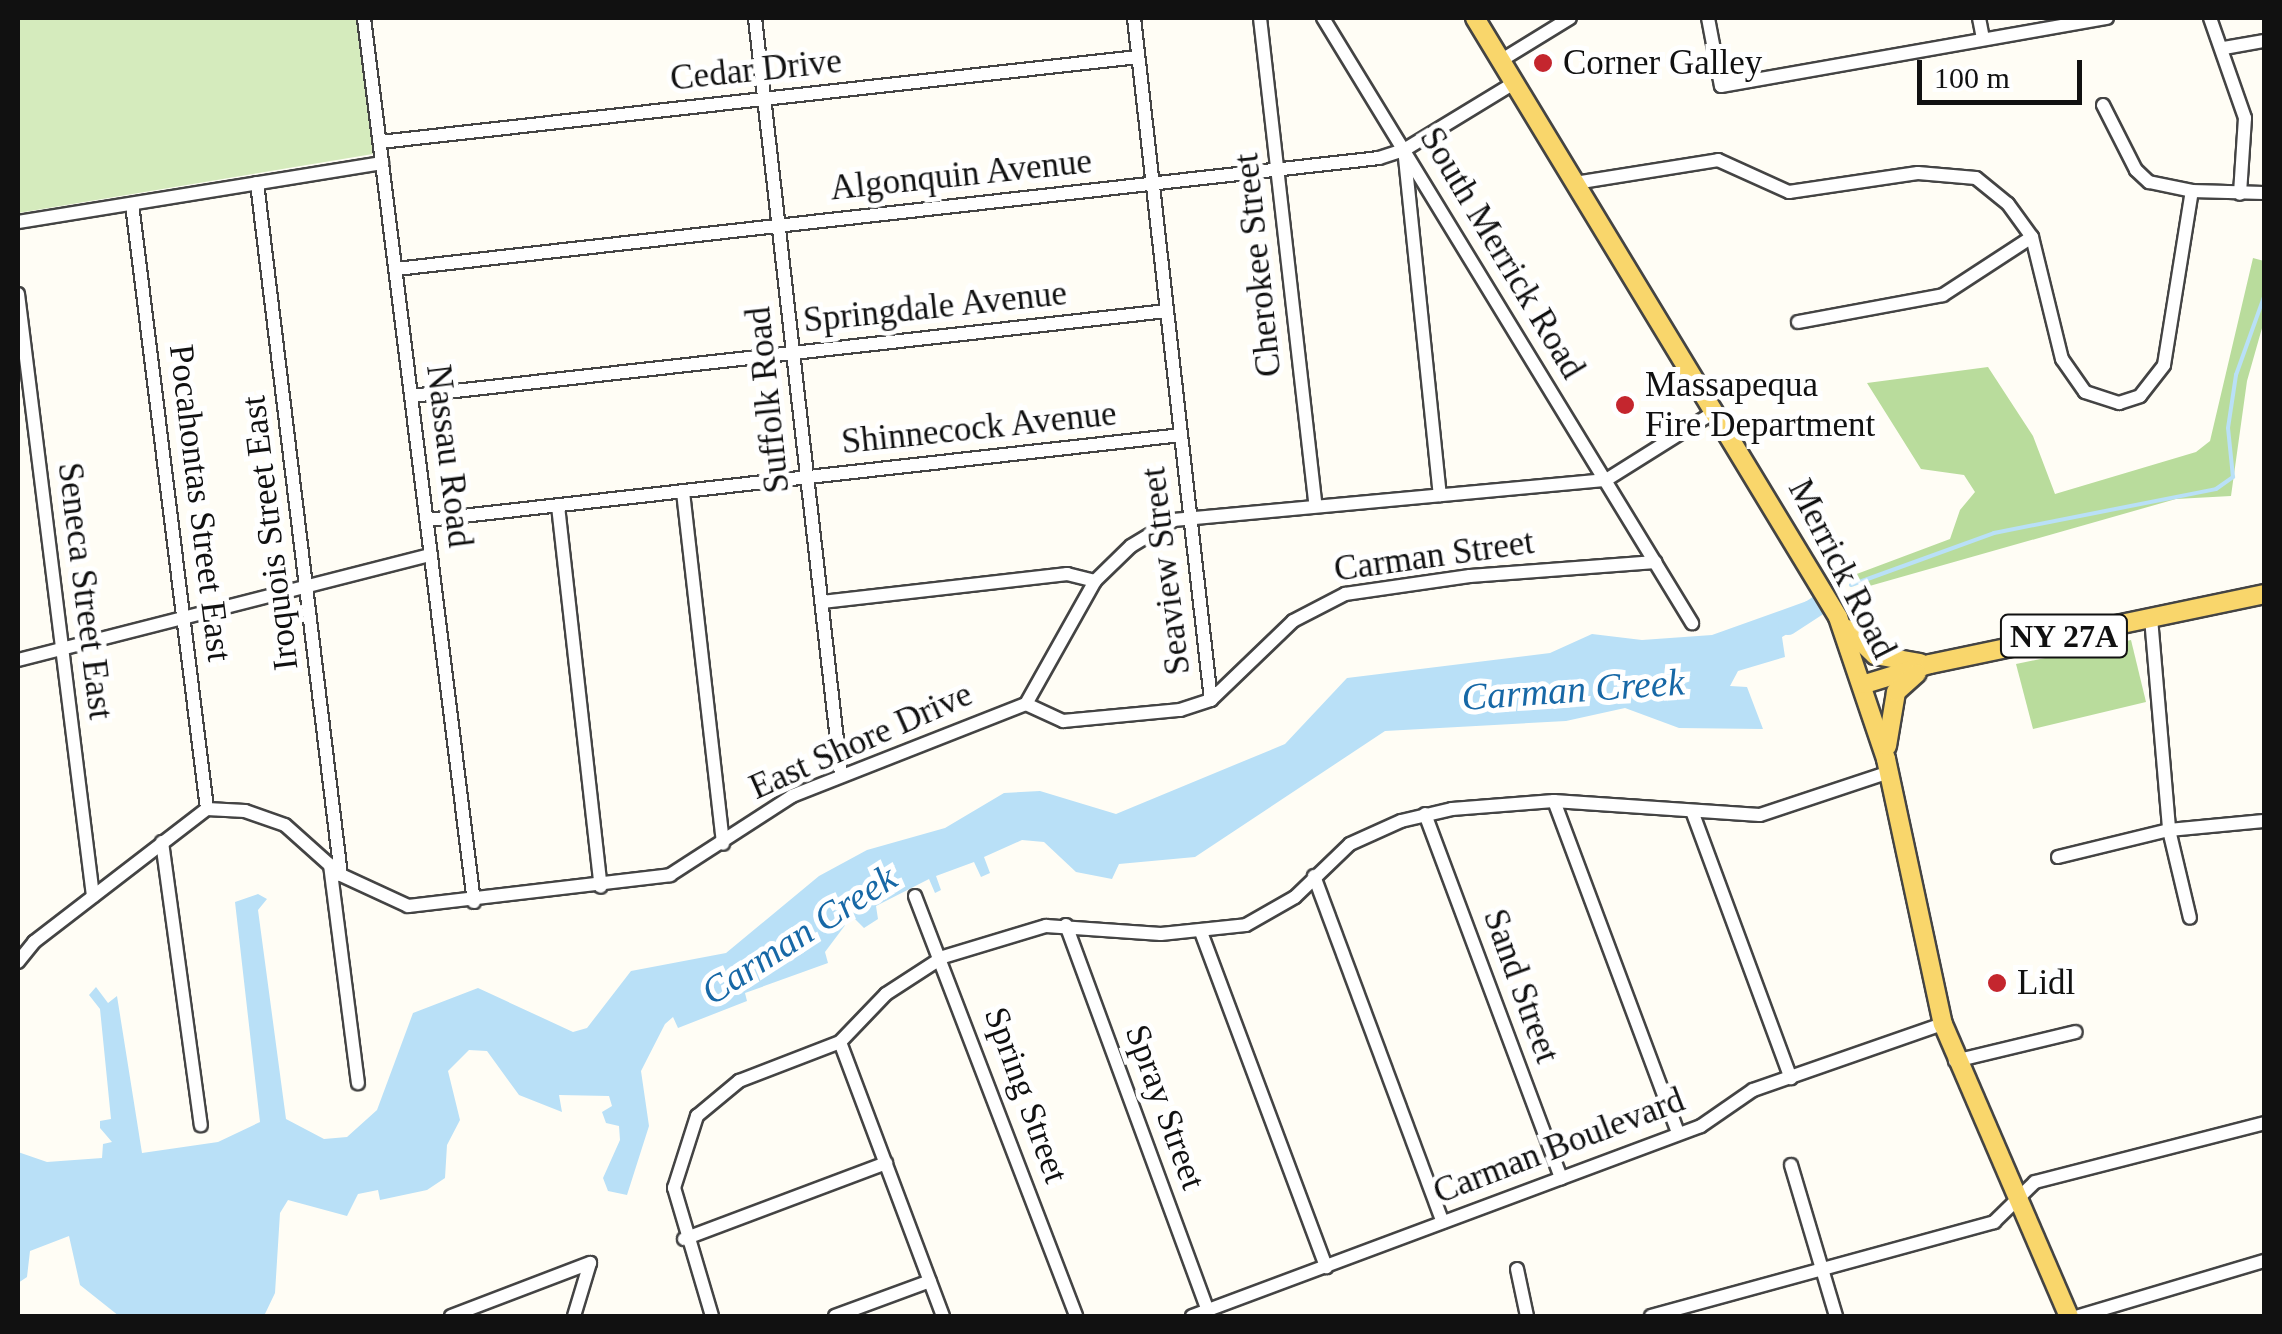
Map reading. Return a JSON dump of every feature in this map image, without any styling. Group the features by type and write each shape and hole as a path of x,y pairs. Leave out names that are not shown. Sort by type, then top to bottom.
{"main road":[{"name":"Merrick Road","path":"1474,18 1838,617 1865,684 1888,765 1943,1024 1955,1062 2069,1316"},
{"name":"NY 27A","path":"1865,684 1930,664 2264,594"},
{"path":"1838,617 1875,655 1930,664"},
{"path":"1888,765 1896,692 1930,664"}],"street":[{"name":"Nassau Road","path":"365,18 474,902"},
{"name":"Suffolk Road","path":"755,18 841,776"},
{"name":"Seaview Street","path":"1134,18 1211,700"},
{"name":"Cherokee Street","path":"1260,18 1316,506"},
{"name":"South Merrick Road","path":"1323,18 1692,623"},
{"path":"1500,61 1570,18"},
{"path":"1708,18 1721,86 2107,18"},
{"path":"1980,18 1984,38"},
{"path":"2210,18 2224,48 2245,118 2240,194"},
{"path":"2224,48 2264,41"},
{"name":"Cedar Drive","path":"380,142 1138,57"},
{"name":"Algonquin Avenue","path":"396,270 1278,170 1404,150 1514,83"},
{"path":"2104,105 2136,170 2149,182 2192,191 2264,193"},
{"path":"1404,150 1440,495"},
{"path":"1575,184 1718,160 1789,192 1918,174 1976,178 2008,204 2032,237 2062,359 2085,392 2112,403 2133,400 2155,382 2164,364 2192,191"},
{"path":"18,222 382,163"},
{"name":"Iroquois Street East","path":"258,183 307,589 358,1083"},
{"name":"Pocahontas Street East","path":"132,204 207,809"},
{"path":"1798,322 1943,295 2032,237"},
{"name":"Seneca Street East","path":"18,294 92,896"},
{"name":"Springdale Avenue","path":"411,396 1167,311"},
{"name":"East Shore Drive","path":"207,809 267,816 336,870 408,906 601,887 670,875 723,844 770,808 1026,704 1096,581 1131,546 1190,517 1606,480 1716,411"},
{"name":"Shinnecock Avenue","path":"427,520 1181,435"},
{"path":"683,492 723,844"},
{"path":"558,506 601,887"},
{"path":"18,660 184,622 431,554"},
{"name":"Carman Street","path":"1026,704 1063,722 1144,717 1211,700 1293,621 1345,594 1470,576 1656,562"},
{"path":"822,602 1067,574 1096,581"},
{"path":"2152,618 2169,830 2190,918"},
{"path":"712,1316 684,1239 676,1204 676,1165 686,1135 706,1104 738,1081 840,1042 886,994 943,957 998,935 1066,925 1201,932 1270,914 1350,844 1425,814 1554,801 1760,815 1888,765"},
{"path":"1554,801 1678,1133"},
{"path":"18,962 92,896 207,809"},
{"path":"1692,812 1791,1078"},
{"name":"Sand Street","path":"1425,814 1561,1178"},
{"path":"2058,857 2169,830 2264,821"},
{"path":"162,842 201,1125"},
{"path":"1314,876 1443,1222"},
{"name":"Spring Street","path":"915,896 943,957 1076,1316"},
{"name":"Spray Street","path":"1066,925 1208,1310"},
{"path":"1201,932 1326,1266"},
{"name":"Carman Boulevard","path":"1192,1316 1678,1133 1753,1090 1943,1024"},
{"path":"1955,1062 2076,1032"},
{"path":"840,1042 943,1316"},
{"path":"1651,1316 1994,1222 2035,1182 2264,1123"},
{"path":"684,1239 886,1163"},
{"path":"1792,1165 1836,1316"},
{"path":"2079,1316 2264,1262"},
{"path":"451,1316 590,1263 574,1316"},
{"path":"1517,1269 1527,1316"},
{"path":"836,1316 930,1281"}],"green space":[{"path":"18,18 356,18 373,154 18,213"},
{"path":"2253,258 2264,261 2264,321 2247,381 2231,496 2176,499 1866,587 1854,575 1950,539 1960,510 1975,492 1964,475 1921,469 1867,383 1988,367 2033,436 2055,494 2196,452 2210,441"},
{"path":"2131,640 2146,702 2033,729 2016,664"}],"water":[{"path":"1807,601 1814,618 1782,637 1785,657 1738,671 1730,686 1747,687 1763,729 1679,728 1625,708 1566,721 1385,731 1195,857 1119,864 1112,879 1076,872 1044,842 1022,840 984,857 990,873 981,877 974,862 936,876 941,890 935,893 929,879 876,906 878,919 864,928 852,916 825,952 828,963 745,993 747,1001 678,1028 673,1017 665,1024 641,1071 649,1126 627,1195 608,1191 603,1178 620,1140 619,1126 606,1123 602,1112 612,1106 609,1096 559,1095 562,1112 519,1095 487,1051 469,1050 448,1071 460,1120 447,1145 445,1178 427,1190 380,1200 378,1190 358,1194 347,1216 288,1200 280,1213 275,1293 264,1316 119,1316 80,1285 69,1236 30,1251 27,1277 18,1283 18,1152 47,1162 102,1158 103,1144 112,1142 100,1128 100,1121 111,1119 100,1009 89,995 96,987 108,1003 117,996 142,1153 218,1142 260,1122 235,902 258,894 267,899 258,910 286,1119 324,1139 347,1137 377,1110 413,1013 478,988 573,1032 587,1028 631,971 726,953 819,876 867,850 945,828 1004,793 1040,791 1116,814 1285,744 1347,678 1550,653 1592,634 1642,640 1712,635"}],"waterway":[{"name":"Carman Creek","path":"1851,585 1994,533 2216,489 2233,477 2228,428 2236,375 2264,297"},
{"name":"Carman Creek","path":"1788,625 1820,604"}],"place":[{"name":"Corner Galley","path":"1543,63"},
{"name":"Massapequa Fire Department","path":"1625,405"},
{"name":"Lidl","path":"1997,983"}]}
